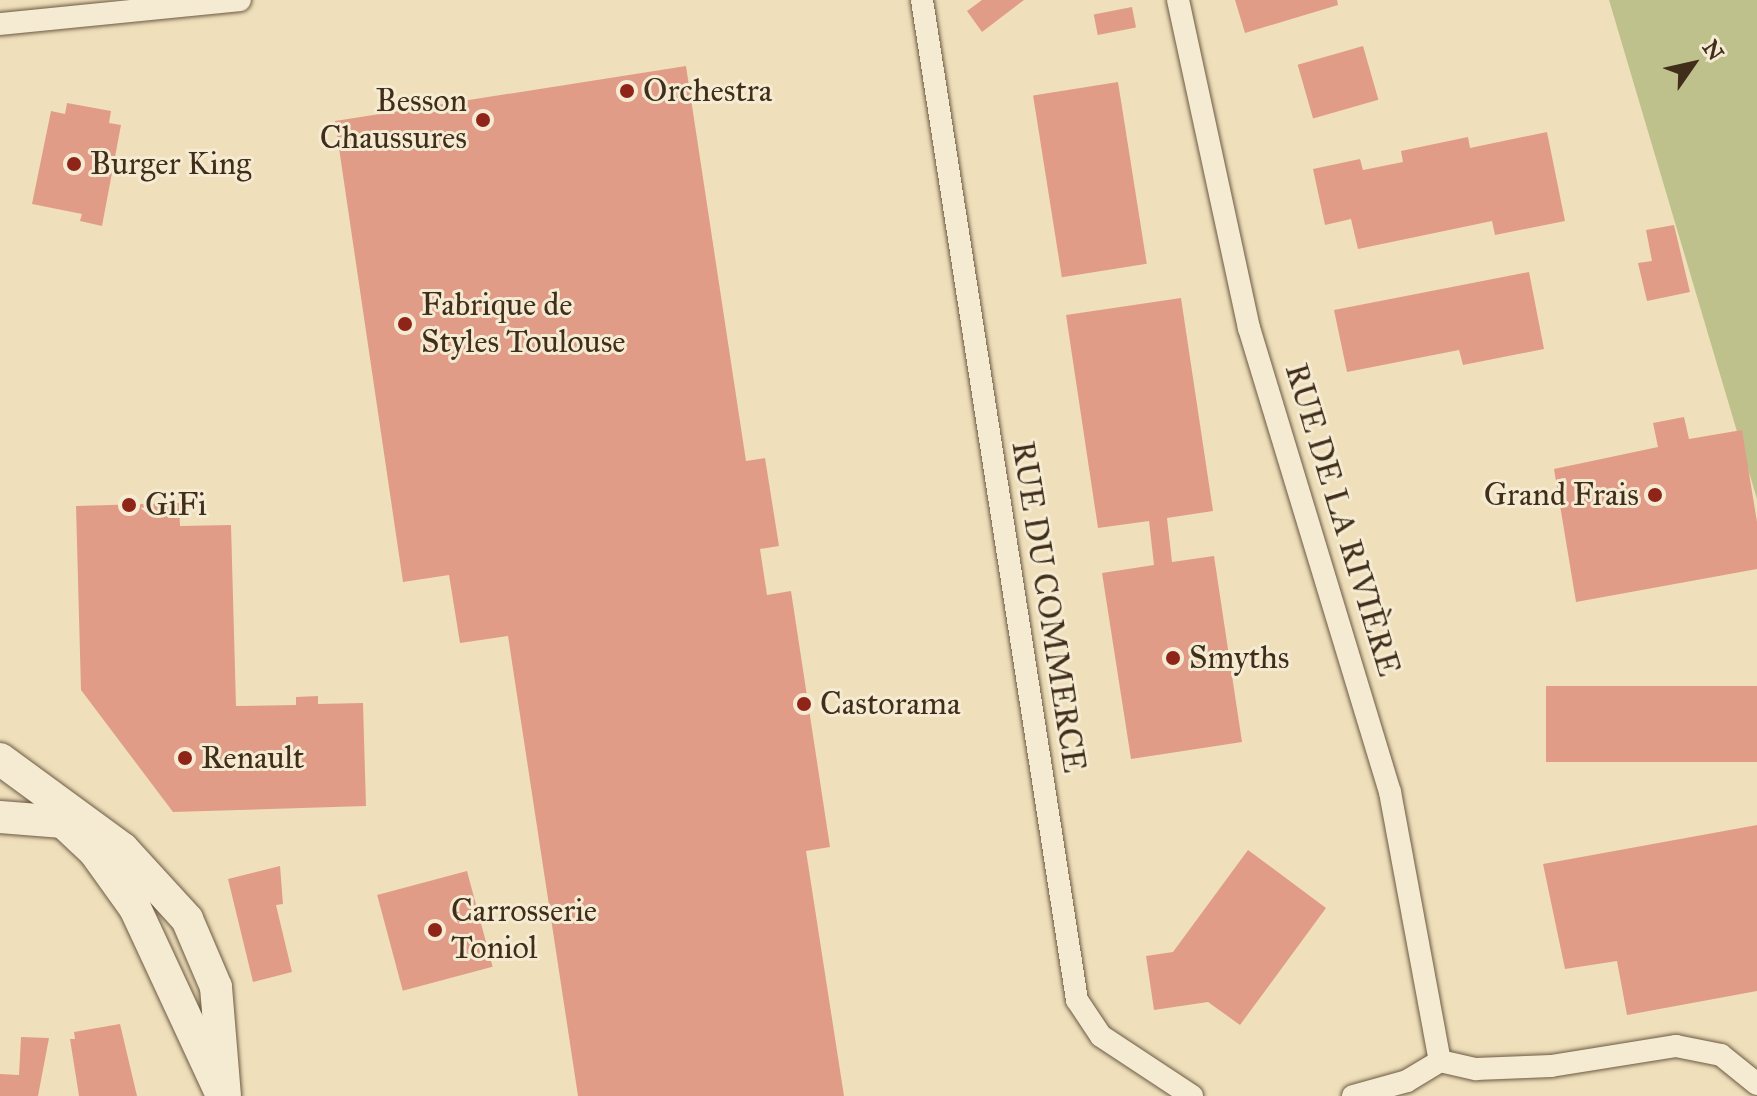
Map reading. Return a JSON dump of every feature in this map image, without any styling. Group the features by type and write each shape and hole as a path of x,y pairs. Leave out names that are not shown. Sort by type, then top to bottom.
{"street":[{"path":"0,24 240,0"},
{"name":"RUE DU COMMERCE","path":"907,0 934,73"},
{"name":"RUE DU COMMERCE","path":"922,0 1077,1000 1101,1036 1192,1096"},
{"name":"RUE DE LA RIVIÈRE","path":"1178,0 1249,328 1390,792 1440,1061"},
{"path":"0,759 123,849 187,919 216,987 223,1096"},
{"path":"0,817 63,822 94,851 135,908 223,1096"},
{"path":"1353,1096 1407,1081 1440,1061 1476,1069 1551,1066 1676,1046 1721,1055 1757,1084"}],"green space":[{"path":"1609,0 1757,0 1757,499"}],"building":[{"path":"982,0 1024,0 982,32 967,11"},
{"path":"1235,0 1337,0 1338,5 1245,33"},
{"path":"1132,7 1136,28 1098,35 1094,14"},
{"path":"1363,46 1378,100 1313,119 1298,65"},
{"path":"686,66 746,461 765,458 779,546 760,549 767,595 791,591 830,847 806,851 844,1096 578,1096 508,636 460,643 449,575 403,582 335,121"},
{"path":"1118,82 1147,264 1062,277 1033,95"},
{"path":"67,103 111,111 109,123 121,125 102,226 80,221 82,214 32,204 51,111 65,114"},
{"path":"1547,132 1565,221 1495,235 1492,221 1358,249 1351,219 1325,225 1313,169 1360,159 1363,170 1403,162 1401,151 1468,137 1470,148"},
{"path":"1674,225 1690,292 1647,301 1638,263 1652,261 1646,230"},
{"path":"1529,272 1544,349 1463,365 1459,350 1347,372 1334,310"},
{"path":"1181,298 1213,511 1167,518 1172,562 1214,556 1242,742 1131,759 1102,573 1154,565 1149,521 1098,528 1066,315"},
{"name":"Grand Frais","path":"1684,417 1689,439 1742,430 1757,522 1757,569 1576,602 1554,469 1658,447 1653,423"},
{"path":"179,503 180,526 231,525 236,706 296,705 296,697 318,696 318,704 363,703 366,806 173,812 81,690 76,506"},
{"path":"1546,686 1757,686 1757,762 1546,762"},
{"path":"1757,825 1757,991 1627,1015 1617,961 1565,969 1543,864"},
{"path":"1248,850 1326,908 1240,1025 1208,1002 1154,1010 1146,956 1173,952"},
{"path":"280,866 283,904 276,905 292,972 253,982 228,879"},
{"name":"Carrosserie Toniol","path":"467,871 493,967 403,991 377,895"},
{"path":"120,1024 137,1096 79,1096 70,1039 75,1039 74,1032"},
{"path":"21,1037 49,1038 38,1096 0,1096 0,1074 19,1075"}],"place":[{"name":"Orchestra","path":"627,91"},
{"name":"Besson Chaussures","path":"483,120"},
{"name":"Burger King","path":"74,164"},
{"name":"Fabrique de Styles Toulouse","path":"405,324"},
{"name":"Grand Frais","path":"1655,495"},
{"name":"GiFi","path":"129,505"},
{"name":"Smyths","path":"1173,658"},
{"name":"Castorama","path":"804,704"},
{"name":"Renault","path":"185,758"},
{"name":"Carrosserie Toniol","path":"435,930"}]}
